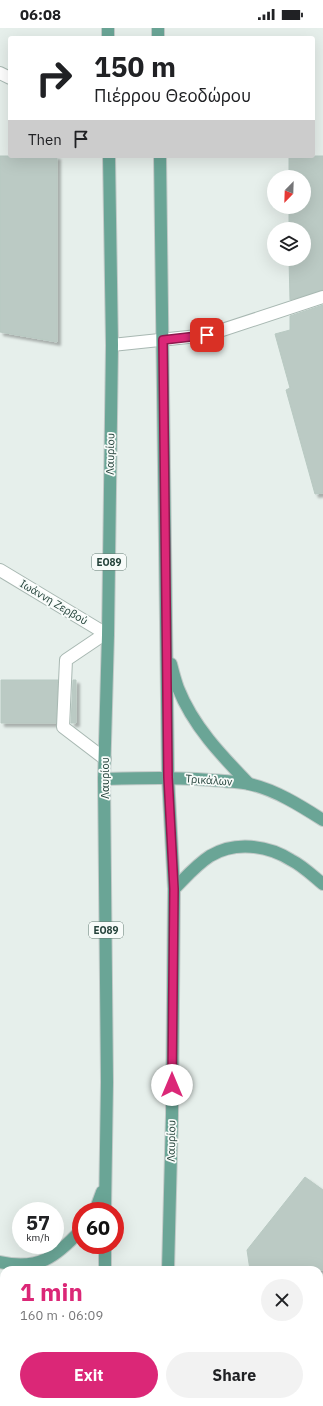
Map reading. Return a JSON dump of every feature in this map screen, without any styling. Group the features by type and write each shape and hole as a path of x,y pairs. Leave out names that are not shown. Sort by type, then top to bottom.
{"main road":[{"name":"Λαυρίου","path":"105,1202 107,1082 104,779 112,345 109,158"},
{"name":"Λαυρίου","path":"160,158 168,777 174,889 172,1115 168,1266"},
{"path":"167,651 179,688 200,727 214,746 249,784"},
{"name":"Τρικάλων","path":"104,779 168,777 209,779 249,784 276,793 303,807 323,820"},
{"path":"174,889 199,864 211,856 230,848 251,846 271,850 292,860 323,884"},
{"path":"99,1202 106,1183"},
{"path":"0,1262 19,1265 37,1264 52,1257 63,1249 72,1240"},
{"path":"105,1254 105,1266"}],"street":[{"path":"112,345 207,335 323,297"},
{"name":"Ιωάννη Ζερβού","path":"0,570 107,634"},
{"path":"105,759 63,728 66,660 107,634"}],"building":[{"path":"0,156 8,156 8,158 57,158 57,342 0,332"},
{"path":"315,156 323,156 323,290 290,300 289,266 311,266 311,222 289,222 289,214 311,214 311,170 289,170 289,158 315,158"},
{"path":"323,305 323,493 315,494 286,390 290,388 275,334 290,330 290,316"},
{"path":"1,680 58,680 56,723 1,723"},
{"path":"73,680 76,680 76,723 71,723"},
{"path":"305,1177 323,1190 323,1266 249,1266 247,1250"}],"route":[{"path":"172,1085 174,889 168,777 163,340 207,335"}]}
